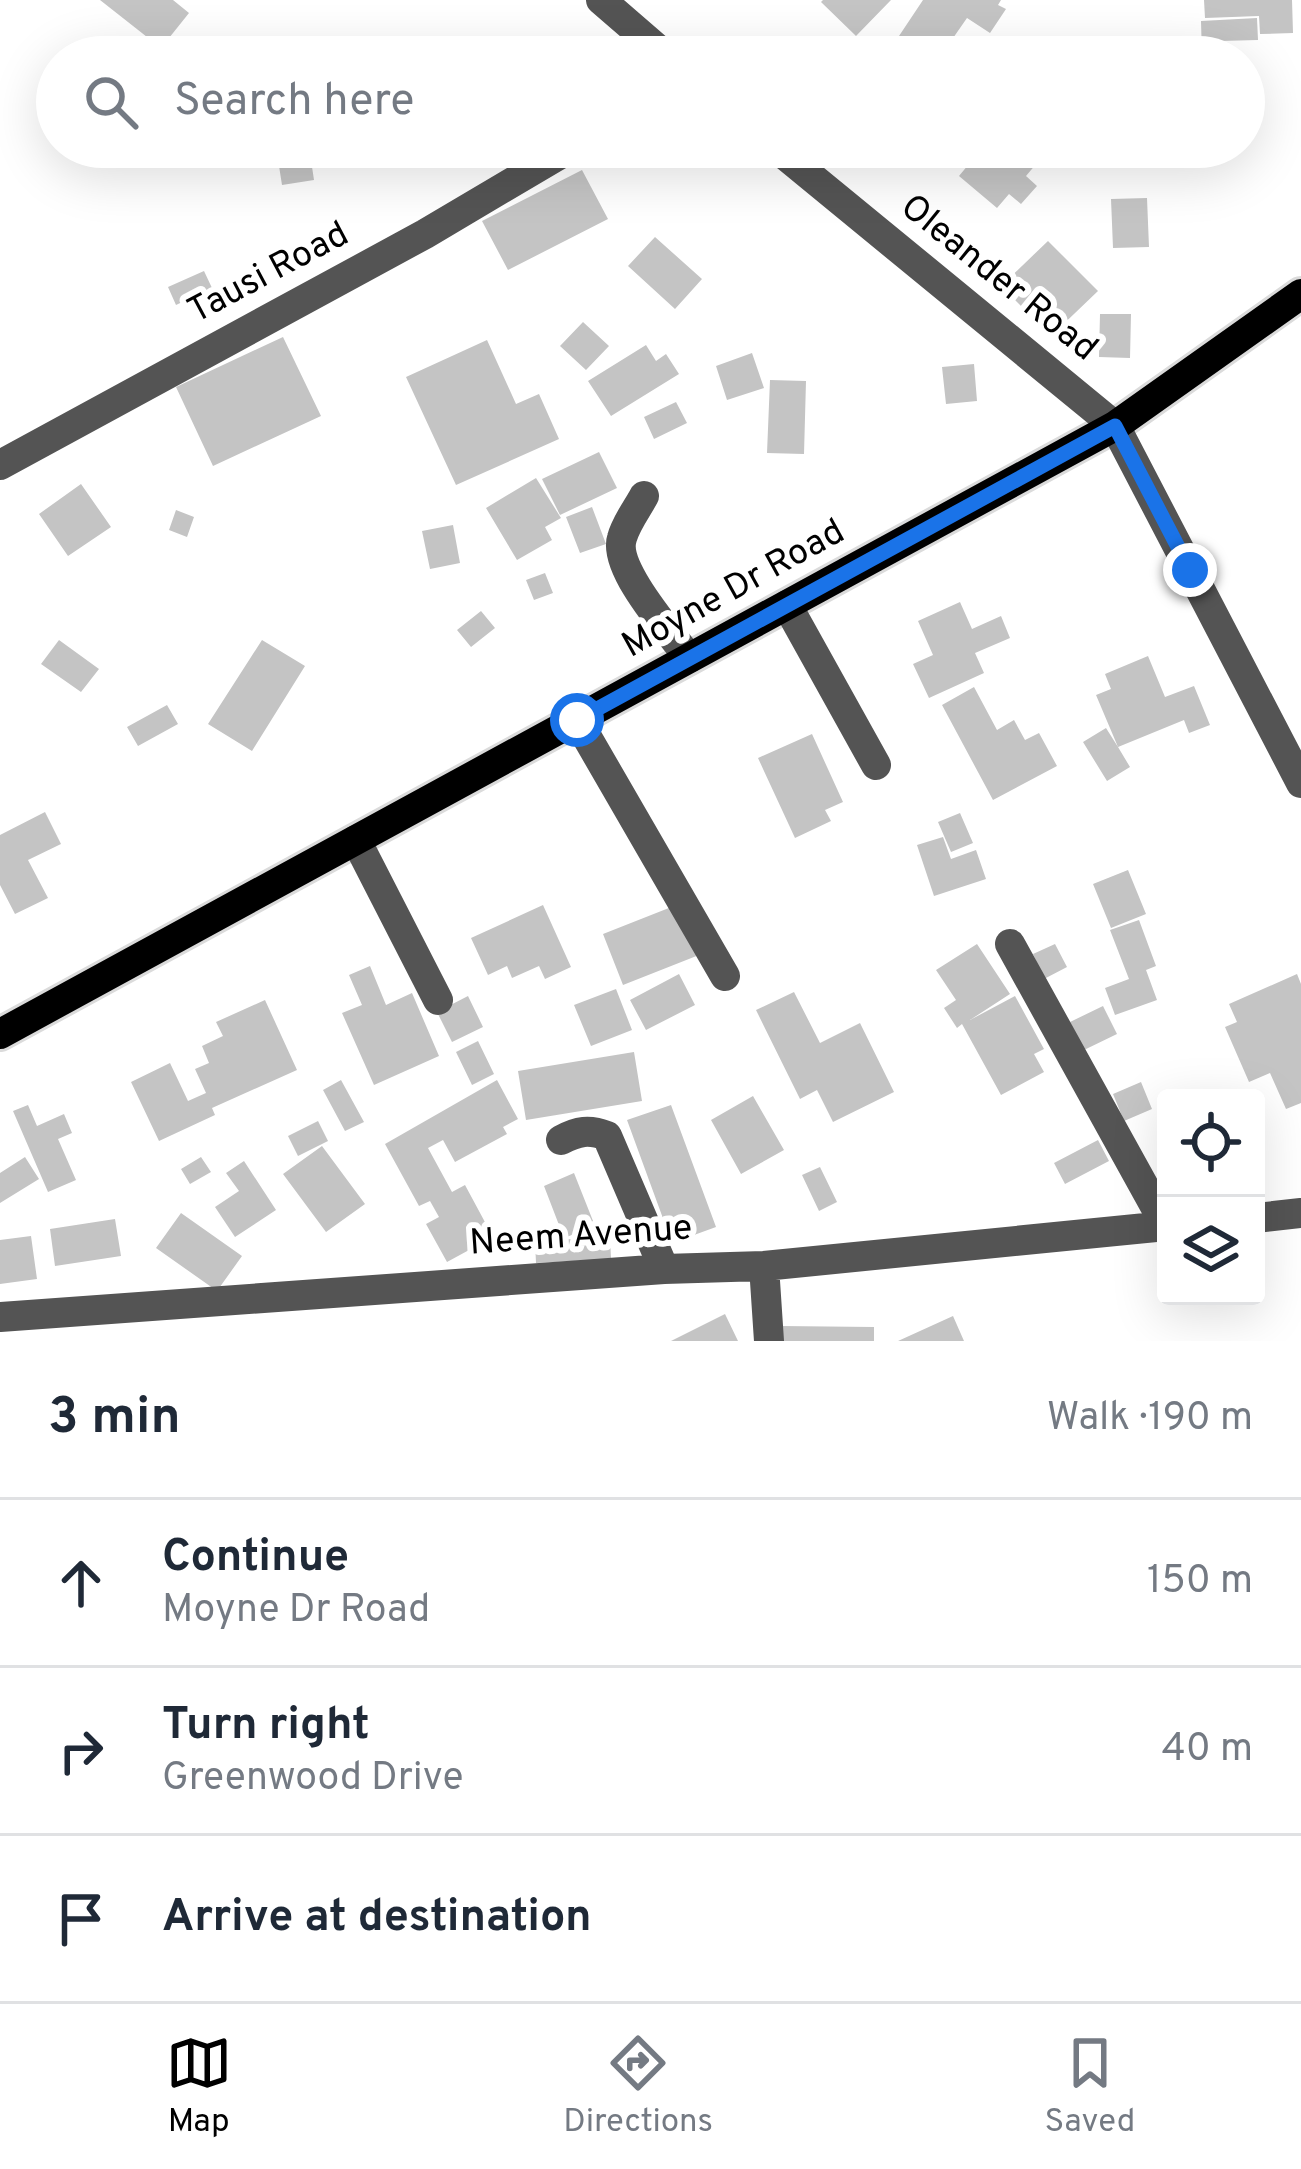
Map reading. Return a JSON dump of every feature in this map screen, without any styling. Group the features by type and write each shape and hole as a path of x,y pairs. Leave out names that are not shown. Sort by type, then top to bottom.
{"main road":[{"name":"Moyne Dr Road","path":"0,1034 1115,426 1301,294"}],"street":[{"path":"601,0 643,36"},
{"name":"Tausi Road","path":"0,465 536,168"},
{"name":"Oleander Road","path":"802,168 1115,426"},
{"path":"1115,426 1301,783"},
{"path":"644,496 621,539 620,554 628,573 689,658"},
{"path":"787,605 876,765"},
{"path":"577,720 725,976"},
{"path":"356,840 438,1000"},
{"path":"1010,944 1157,1210"},
{"path":"561,1140 577,1132 607,1136 664,1269"},
{"path":"1265,1217 1301,1214"},
{"name":"Neem Avenue","path":"0,1317 764,1265 1157,1227"},
{"path":"764,1265 770,1341"}],"building":[{"path":"100,0 173,0 189,13 171,36 146,36"},
{"path":"823,0 891,0 856,36"},
{"path":"923,0 1001,0 998,5 1006,9 990,33 967,18 954,36 899,36"},
{"path":"1204,0 1292,0 1293,33 1260,34 1259,16 1205,18"},
{"path":"1257,18 1258,36 1201,36 1201,21"},
{"path":"279,168 312,168 314,180 282,185"},
{"path":"966,168 1033,168 1026,176 1037,186 1021,204 1009,194 997,208 959,176"},
{"path":"582,170 608,219 508,270 482,221"},
{"path":"1147,198 1149,247 1113,248 1111,199"},
{"path":"655,237 702,279 675,309 628,266"},
{"path":"1048,241 1098,291 1051,336 1001,286"},
{"path":"204,271 212,288 176,305 168,287"},
{"path":"1100,314 1131,314 1130,358 1099,357"},
{"path":"583,322 609,346 586,370 560,346"},
{"path":"283,337 321,416 213,466 176,387"},
{"path":"487,340 516,404 539,394 559,439 456,485 406,377"},
{"path":"646,345 656,361 666,354 679,374 611,416 588,381"},
{"path":"752,353 764,388 727,400 716,366"},
{"path":"974,364 977,401 946,404 942,367"},
{"path":"770,380 806,381 804,454 767,453"},
{"path":"676,402 687,423 654,439 644,417"},
{"path":"599,452 617,488 560,515 542,479"},
{"path":"536,478 561,518 545,527 552,540 517,560 486,508"},
{"path":"81,484 111,527 68,556 39,514"},
{"path":"592,507 606,544 580,553 566,517"},
{"path":"176,510 194,517 187,537 169,530"},
{"path":"453,525 460,563 430,569 422,531"},
{"path":"545,573 553,593 534,600 526,580"},
{"path":"960,602 972,629 1001,616 1010,638 975,653 984,673 929,698 913,664 933,655 918,621"},
{"path":"481,611 495,628 471,647 457,630"},
{"path":"59,640 99,669 81,692 41,664"},
{"path":"262,640 305,666 252,751 208,724"},
{"path":"1148,656 1165,697 1194,686 1210,725 1189,733 1184,720 1118,747 1096,695 1111,689 1105,674"},
{"path":"974,687 997,730 1014,720 1025,740 1039,733 1057,766 993,800 942,705"},
{"path":"167,705 178,724 138,746 127,727"},
{"path":"1106,728 1130,767 1107,781 1083,742"},
{"path":"812,734 843,802 825,810 831,821 795,838 758,758"},
{"path":"45,812 61,844 28,860 48,898 15,914 0,885 0,835"},
{"path":"960,813 973,843 951,852 938,822"},
{"path":"943,837 951,859 976,850 986,879 934,896 917,845"},
{"path":"1128,870 1146,914 1111,928 1093,884"},
{"path":"679,904 699,955 623,985 603,934"},
{"path":"543,905 571,967 545,979 539,966 512,978 507,966 488,975 471,938"},
{"path":"1139,920 1156,966 1146,970 1157,1000 1115,1015 1105,988 1129,979 1110,930"},
{"path":"977,944 1010,994 970,1020 1015,996 1044,1049 1034,1054 1044,1072 1001,1095 962,1024 957,1028 944,1008 956,1000 936,970"},
{"path":"1055,944 1067,967 1044,979 1033,954"},
{"path":"370,966 386,1005 412,993 439,1056 374,1085 342,1013 362,1005 349,975"},
{"path":"679,974 695,1005 646,1030 630,1000"},
{"path":"1297,974 1301,984 1301,1103 1286,1109 1270,1073 1249,1082 1225,1027 1237,1022 1229,1004"},
{"path":"616,989 632,1030 591,1046 574,1005"},
{"path":"794,992 820,1043 860,1023 894,1092 833,1122 817,1090 800,1099 756,1010"},
{"path":"468,996 483,1027 452,1042 437,1012"},
{"path":"265,1000 297,1070 212,1108 215,1115 159,1141 131,1082 170,1063 188,1101 206,1093 195,1069 209,1063 202,1046 223,1036 216,1022"},
{"path":"1103,1006 1117,1034 1084,1050 1070,1022"},
{"path":"478,1041 494,1074 472,1085 456,1052"},
{"path":"634,1052 642,1101 526,1120 518,1071"},
{"path":"341,1080 364,1122 345,1131 323,1090"},
{"path":"497,1080 518,1119 503,1127 507,1134 455,1162 443,1140 428,1148 452,1192 465,1185 493,1237 447,1262 426,1224 439,1217 430,1201 419,1206 385,1144"},
{"path":"1141,1082 1152,1109 1124,1121 1113,1094"},
{"path":"753,1096 784,1150 741,1174 711,1120"},
{"path":"28,1105 37,1126 64,1114 72,1133 58,1139 76,1180 48,1192 13,1111"},
{"path":"671,1105 716,1227 672,1243 627,1120"},
{"path":"318,1121 328,1141 298,1156 288,1136"},
{"path":"1098,1140 1109,1161 1065,1184 1054,1163"},
{"path":"322,1146 365,1204 326,1232 283,1174"},
{"path":"25,1157 39,1179 0,1203 0,1173"},
{"path":"201,1157 211,1172 190,1184 181,1169"},
{"path":"244,1161 276,1210 235,1237 215,1207 239,1191 226,1173"},
{"path":"820,1167 837,1202 819,1211 802,1175"},
{"path":"574,1173 595,1226 564,1238 544,1186"},
{"path":"181,1213 242,1256 217,1291 156,1248"},
{"path":"115,1219 121,1256 55,1266 50,1229"},
{"path":"31,1236 37,1279 0,1284 0,1240"},
{"path":"610,1237 611,1259 536,1263 535,1241"},
{"path":"725,1314 738,1341 671,1341"},
{"path":"953,1316 964,1341 898,1341"},
{"path":"780,1326 874,1327 874,1341 780,1341"}],"route":[{"path":"577,720 1115,426 1190,570"}]}
